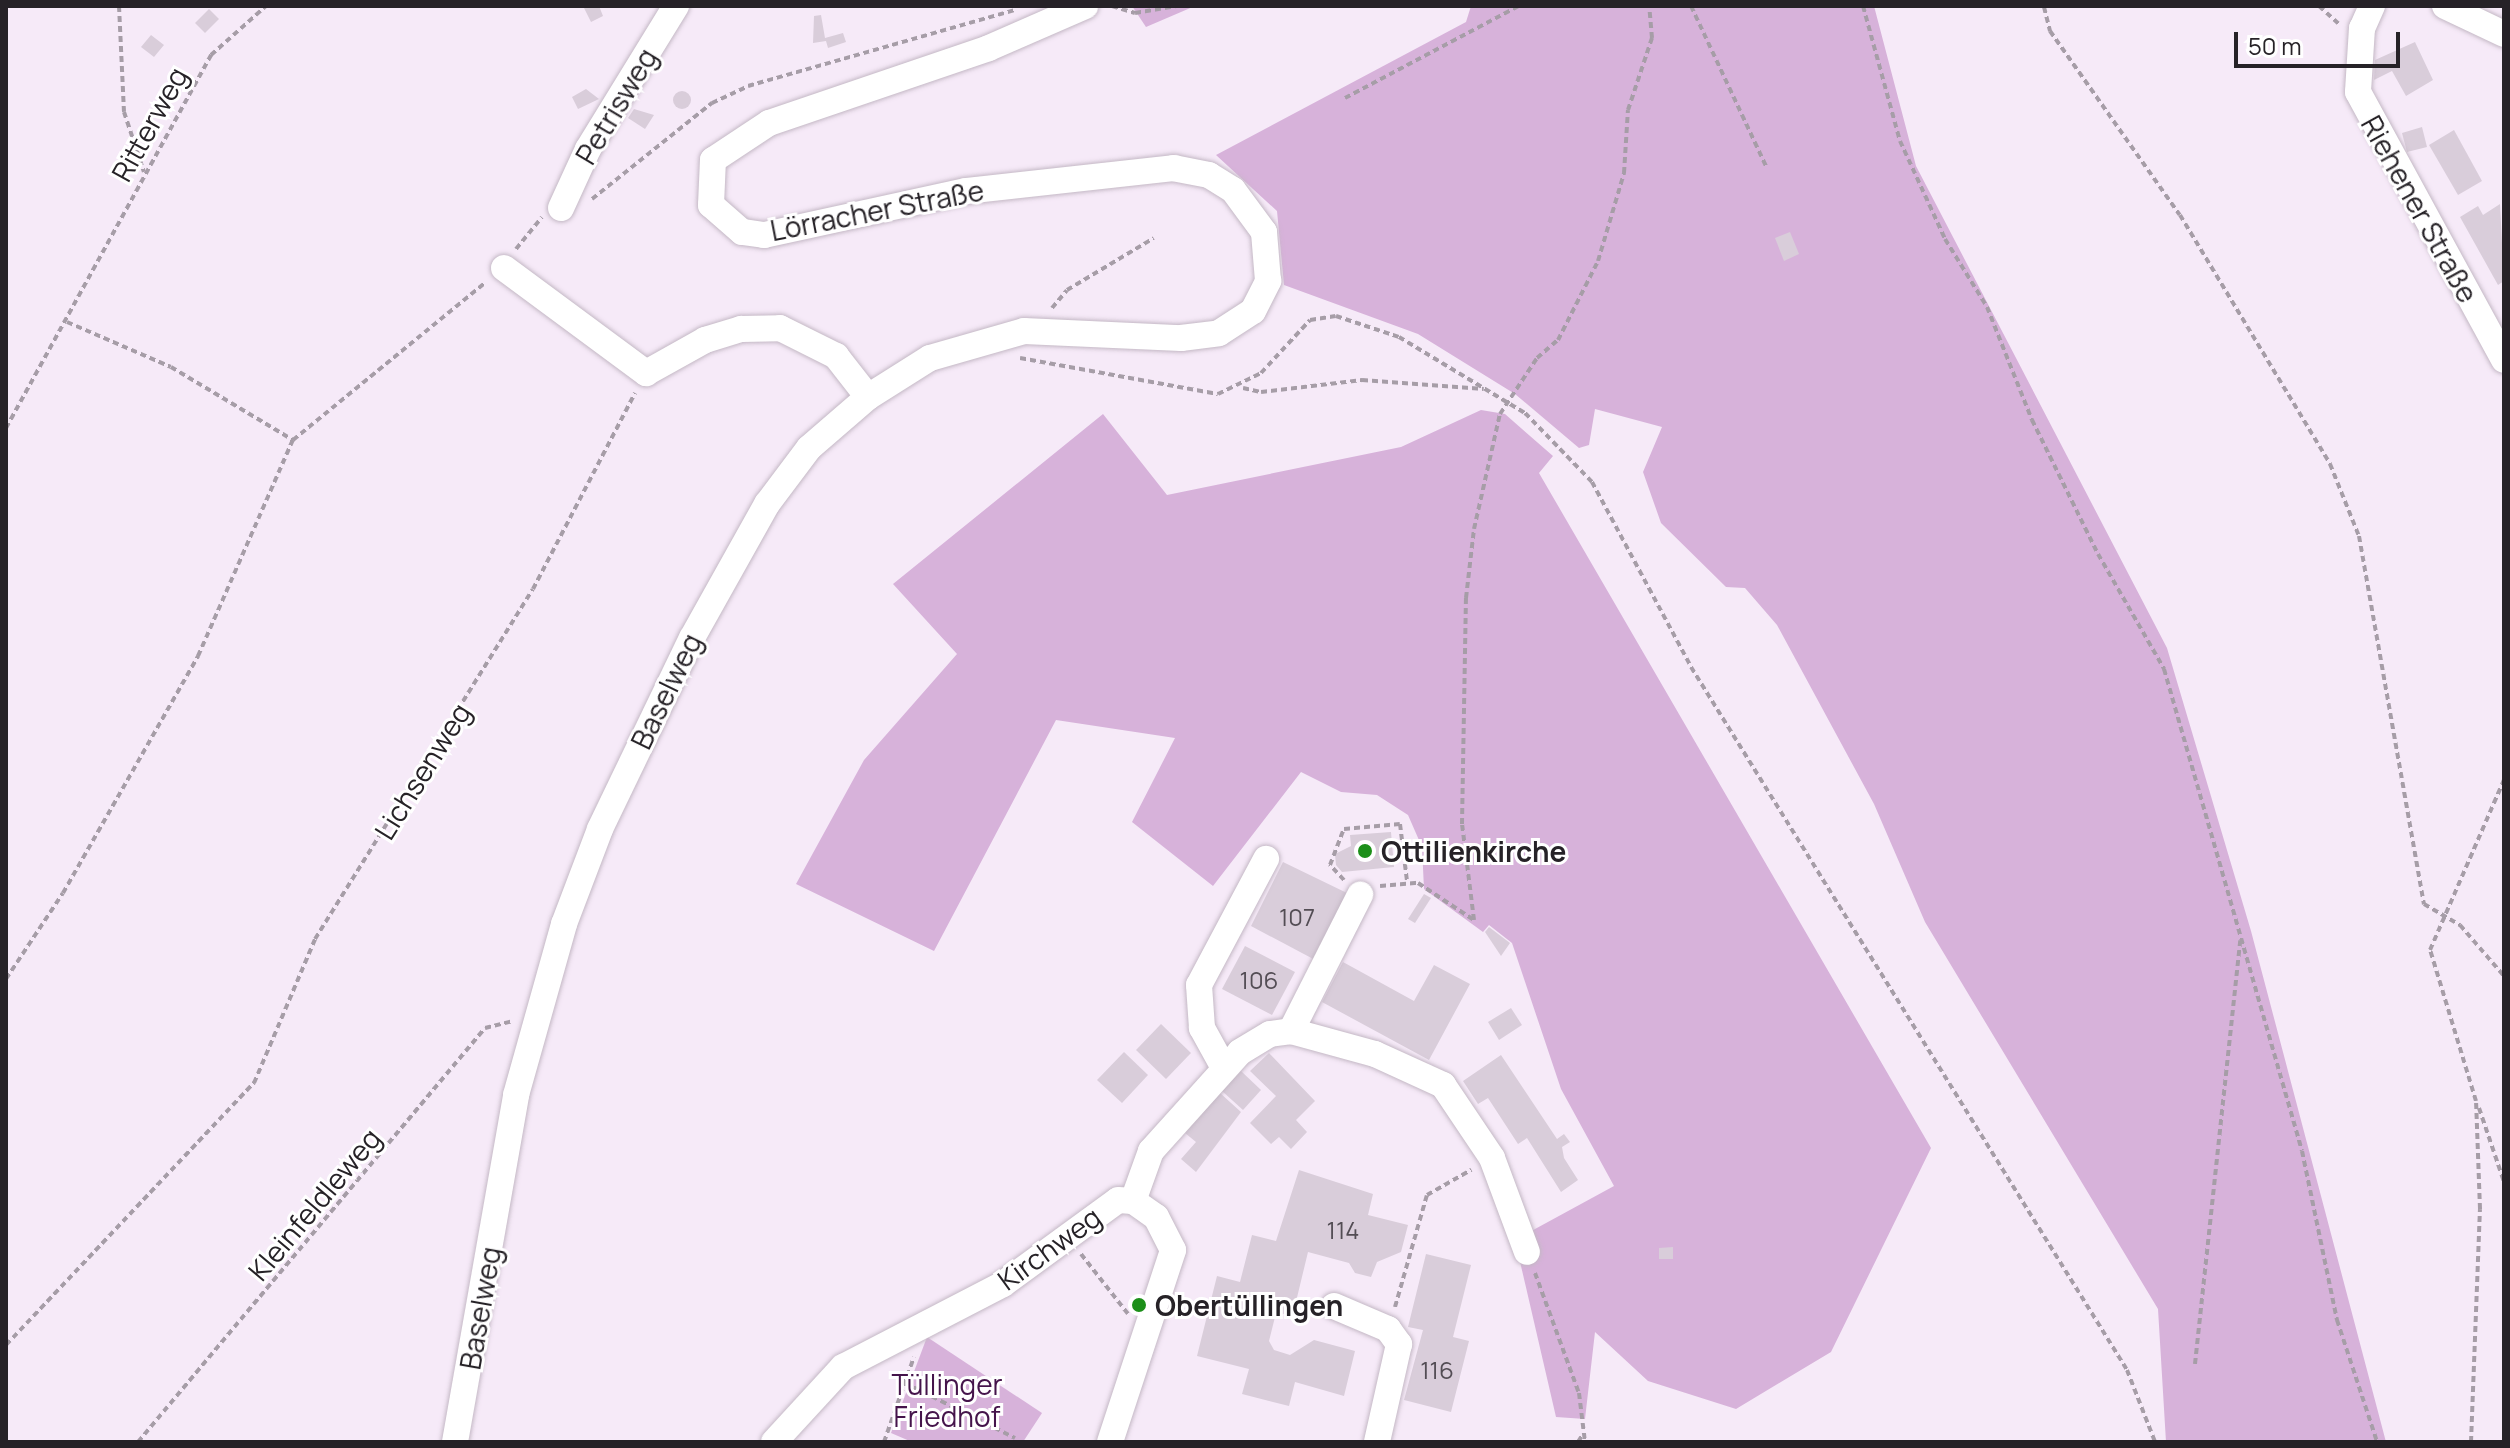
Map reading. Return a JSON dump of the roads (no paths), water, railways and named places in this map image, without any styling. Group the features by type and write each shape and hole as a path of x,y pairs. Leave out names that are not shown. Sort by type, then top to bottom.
{"street":[{"name":"Petrisweg","path":"561,208 588,149 676,6"},
{"name":"Lörracher Straße","path":"1085,6 731,143 709,172 711,205 742,232 764,235 966,191 1174,168 1209,175 1250,208 1269,259 1260,298"},
{"name":"Riehener Straße","path":"2372,6 2362,28 2362,103 2504,360"},
{"path":"2445,6 2504,34"},
{"path":"504,268 646,373 705,340 741,329 780,328 836,356 868,397"},
{"name":"Baselweg","path":"455,1442 534,1021 600,829 730,562 809,448 868,397 930,358 1000,334 1050,331 1181,338 1219,333 1243,322 1260,298"},
{"path":"1224,1068 1202,1028 1199,985 1266,859"},
{"path":"1352,887 1291,1031 1429,1075 1458,1100 1492,1158 1527,1252"},
{"name":"Kirchweg","path":"774,1442 843,1367 1003,1284 1104,1208 1133,1201 1151,1151 1224,1068 1255,1042 1291,1031"},
{"path":"1110,1442 1173,1250 1161,1224 1133,1201"},
{"path":"1334,1306 1388,1329 1399,1344 1399,1360 1377,1442"}],"place":[{"name":"Ottilienkirche","path":"1365,851"},
{"name":"Obertüllingen","path":"1139,1305"}],"park label":[{"name":"Tüllinger Friedhof","path":"947,1400"}]}
